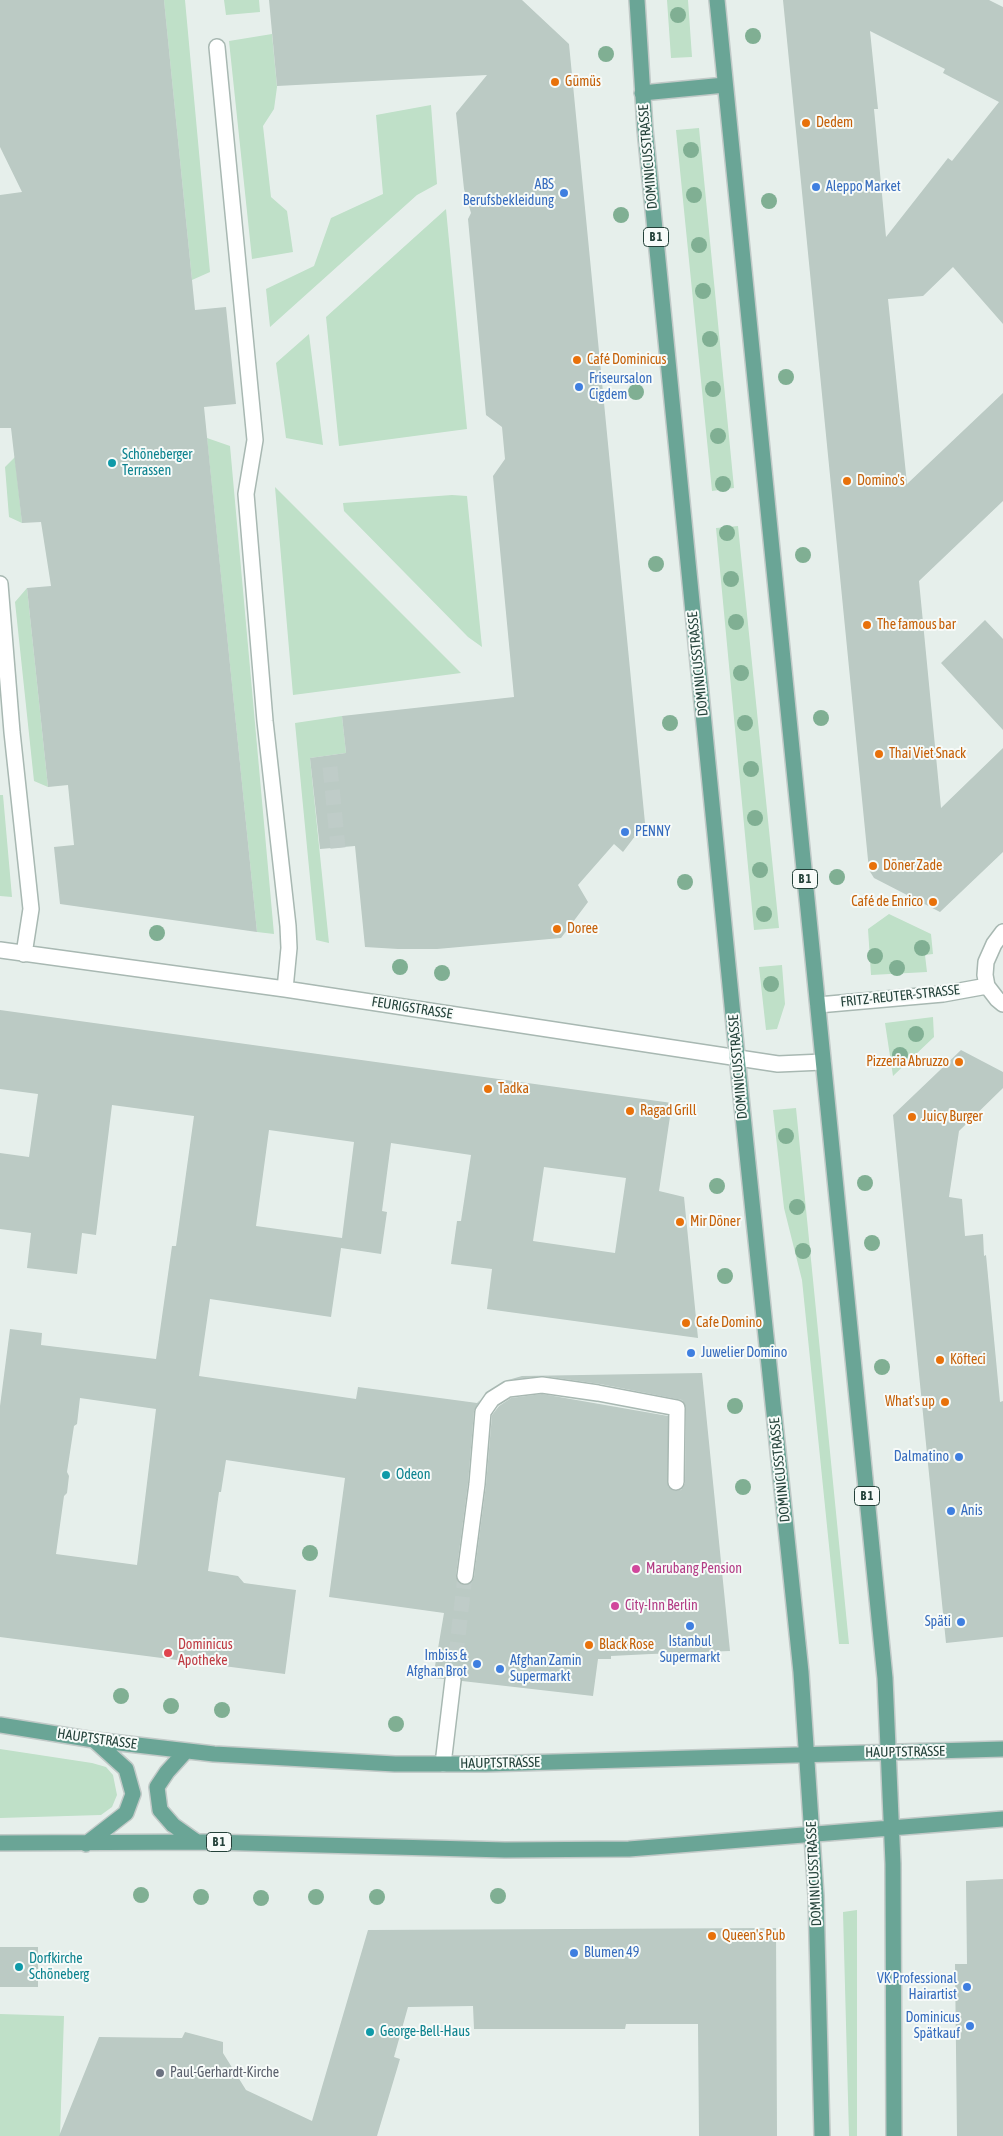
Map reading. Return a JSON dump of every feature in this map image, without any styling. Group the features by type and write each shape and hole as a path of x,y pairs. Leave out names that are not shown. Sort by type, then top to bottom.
{"main road":[{"name":"DOMINICUSSTRASSE","path":"637,0 642,93 737,1058 801,1672 816,1896 822,2136"},
{"name":"B 1","path":"0,1843 197,1842 504,1850 629,1849 892,1828 885,1678 717,0"},
{"path":"642,93 726,86"},
{"name":"HAUPTSTRASSE","path":"0,1724 94,1740 186,1751 307,1759 443,1764 1003,1750"},
{"path":"86,1844 126,1813 133,1794 126,1769 94,1740"},
{"path":"186,1751 167,1772 157,1787 160,1810 173,1825 197,1842"},
{"path":"894,2136 892,1828 1003,1819"}],"street":[{"path":"217,47 255,440 246,494 265,721 288,926 289,948 285,989"},
{"path":"0,584 12,732 31,909 24,954"},
{"path":"1003,932 994,944 986,962 987,986 996,999 1003,1004"},
{"name":"FEURIGSTRASSE","path":"0,950 285,989 778,1064 823,1062"},
{"name":"FRITZ-REUTER-STRASSE","path":"818,1005 943,994 987,986"},
{"path":"465,1576 477,1484 483,1412 492,1399 508,1389 542,1386 598,1393 677,1408 676,1482"},
{"path":"443,1764 453,1680"}],"green space":[{"path":"164,0 185,0 210,272 192,280"},
{"path":"224,0 259,0 260,12 226,15"},
{"path":"667,0 688,0 692,57 671,58"},
{"path":"272,34 277,87 274,109 263,126 271,197 287,211 293,252 252,259 229,41"},
{"path":"431,105 437,184 417,195 270,327 266,289 314,266 331,218 383,194 376,115"},
{"path":"699,128 734,488 712,491 676,130"},
{"path":"446,209 467,429 339,446 326,317"},
{"path":"309,334 323,445 286,438 276,363"},
{"path":"207,438 230,446 274,934 257,932"},
{"path":"15,457 22,523 9,517 5,467"},
{"path":"275,487 461,673 293,695"},
{"path":"452,495 467,496 482,647 468,637 344,511 343,503"},
{"path":"738,526 779,928 754,930 716,528"},
{"path":"27,588 48,787 34,781 15,602"},
{"path":"342,716 346,753 310,758 329,943 316,940 295,723"},
{"path":"0,795 3,795 12,897 0,896"},
{"path":"889,914 931,934 933,954 925,955 927,972 871,975 868,929"},
{"path":"782,965 785,1004 777,1029 766,1030 759,967"},
{"path":"933,1017 934,1037 893,1076 885,1023"},
{"path":"796,1108 849,1644 839,1644 802,1280 784,1208 773,1110"},
{"path":"0,1749 92,1763 106,1767 113,1775 117,1795 112,1807 101,1815 0,1818"},
{"path":"857,1910 857,2136 849,2136 843,1912"},
{"path":"0,2014 64,2016 60,2136 0,2136"}],"building":[{"name":"Schöneberger Terrassen","path":"0,0 164,0 195,310 226,307 236,404 204,407 257,932 60,904 54,847 74,845 68,785 48,787 27,588 51,586 41,522 22,523 11,428 0,428 0,195 22,192 0,147"},
{"path":"269,0 522,0 569,44 645,823 623,852 614,844 578,885 588,902 561,938 437,949 365,947 355,846 320,849 310,758 346,753 342,716 514,697 493,476 505,459 502,427 486,415 468,219 471,213 464,189 456,113 487,75 277,86"},
{"path":"783,0 989,0 1003,7 1003,324 953,267 923,296 888,299 907,484 1003,393 1003,501 919,581 941,808 1003,748 1003,852 940,912 874,878 869,870","holes":["870,31 945,69 943,73 999,102 952,161 948,158 886,237 874,109 878,109"]},
{"path":"985,620 1003,639 1003,730 941,663"},
{"path":"0,1010 672,1103 659,1191 684,1197 698,1338 487,1309 492,1269 451,1264 457,1221 461,1221 471,1155 391,1143 382,1211 387,1212 381,1254 341,1248 331,1317 210,1299 199,1376 356,1399 358,1387 477,1403 480,1400 474,1411 468,1483 456,1575 459,1583 464,1585 472,1582 474,1577 486,1485 492,1415 499,1406 511,1398 542,1394 668,1416 668,1486 676,1491 681,1490 685,1483 686,1408 682,1400 600,1384 543,1376 508,1380 522,1376 702,1373 730,1651 611,1656 611,1659 598,1659 593,1696 462,1681 459,1673 454,1671 446,1674 444,1679 433,1678 444,1613 329,1597 345,1478 226,1460 221,1492 219,1492 208,1571 238,1576 244,1583 296,1590 285,1674 0,1637 0,1406 10,1329 42,1333 41,1345 156,1359 172,1246 176,1246 194,1116 112,1105 96,1235 82,1233 77,1274 27,1268 31,1233 0,1229 0,1153 29,1157 38,1094 0,1089","holes":["269,1130 354,1142 342,1238 256,1226","544,1167 626,1178 615,1253 533,1241","80,1398 156,1409 137,1565 56,1554 64,1496 67,1493 69,1476 67,1472 74,1426 77,1424"]},
{"path":"961,1050 1003,1072 1003,1088 959,1131 949,1197 962,1199 965,1236 983,1234 984,1256 986,1255 1000,1402 1003,1401 1003,1637 946,1643 893,1115"},
{"path":"1003,1879 1003,2136 957,2136 955,1964 967,1964 966,1881"},
{"path":"776,1928 777,2136 699,2136 698,2024 626,2024 625,2029 474,2029 473,2006 408,2007 394,2057 400,2059 377,2136 59,2136 99,2037 182,2038 185,2032 223,2042 223,2053 246,2090 312,2121 368,1930"},
{"name":"Dorfkirche Schöneberg","path":"0,1947 38,1947 38,1987 0,1987"}],"tunnel":[{"path":"330,767 338,848"},
{"path":"453,1680 465,1576"}],"place":[{"name":"Gümüs","path":"555,82"},
{"name":"Dedem","path":"806,123"},
{"name":"Aleppo Market","path":"816,187"},
{"name":"ABS Berufsbekleidung","path":"564,193"},
{"name":"Café Dominicus","path":"577,360"},
{"name":"Friseursalon Cigdem","path":"579,387"},
{"name":"Schöneberger Terrassen","path":"112,463"},
{"name":"Domino's","path":"847,481"},
{"name":"The famous bar","path":"867,625"},
{"name":"Thai Viet Snack","path":"879,754"},
{"name":"PENNY","path":"625,832"},
{"name":"Döner Zade","path":"873,866"},
{"name":"Café de Enrico","path":"933,902"},
{"name":"Doree","path":"557,929"},
{"name":"Pizzeria Abruzzo","path":"959,1062"},
{"name":"Tadka","path":"488,1089"},
{"name":"Ragad Grill","path":"630,1111"},
{"name":"Juicy Burger","path":"912,1117"},
{"name":"Mir Döner","path":"680,1222"},
{"name":"Cafe Domino","path":"686,1323"},
{"name":"Juwelier Domino","path":"691,1353"},
{"name":"Köfteci","path":"940,1360"},
{"name":"What's up","path":"945,1402"},
{"name":"Dalmatino","path":"959,1457"},
{"name":"Odeon","path":"386,1475"},
{"name":"Anis","path":"951,1511"},
{"name":"Marubang Pension","path":"636,1569"},
{"name":"City-Inn Berlin","path":"615,1606"},
{"name":"Späti","path":"961,1622"},
{"name":"Istanbul Supermarkt","path":"690,1626"},
{"name":"Black Rose","path":"589,1645"},
{"name":"Dominicus Apotheke","path":"168,1653"},
{"name":"Imbiss & Afghan Brot","path":"477,1664"},
{"name":"Afghan Zamin Supermarkt","path":"500,1669"},
{"name":"Queen's Pub","path":"712,1936"},
{"name":"Blumen 49","path":"574,1953"},
{"name":"Dorfkirche Schöneberg","path":"19,1967"},
{"name":"VK Professional Hairartist","path":"967,1987"},
{"name":"Dominicus Spätkauf","path":"970,2026"},
{"name":"George-Bell-Haus","path":"370,2032"},
{"name":"Paul-Gerhardt-Kirche","path":"160,2073"}]}
